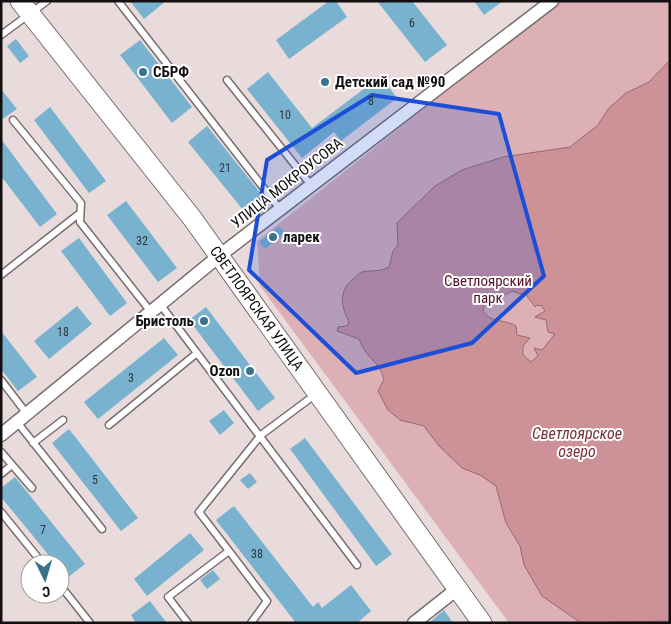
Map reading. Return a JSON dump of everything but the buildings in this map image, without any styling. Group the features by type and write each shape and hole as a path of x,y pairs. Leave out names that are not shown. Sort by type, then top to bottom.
{"main road":[{"name":"СВЕТЛОЯРСКАЯ УЛИЦА","path":"25,7 186,210 482,623"}],"street":[{"name":"УЛИЦА МОКРОУСОВА","path":"1,435 219,256 552,1"},
{"path":"414,623 457,589"}],"lane":[{"path":"1,35 25,7 47,1"},
{"path":"118,1 280,209"},
{"path":"227,80 311,186"},
{"path":"13,120 81,203 80,222 198,353 357,565"},
{"path":"1,275 80,213"},
{"path":"109,425 198,353"},
{"path":"1,380 27,414"},
{"path":"250,623 267,601 199,512 261,435 317,394"},
{"path":"34,443 64,420"},
{"path":"17,422 102,529"},
{"path":"1,452 32,488"},
{"path":"1,474 12,465"},
{"path":"1,512 35,554"},
{"path":"188,623 168,597 228,550"},
{"path":"70,598 90,623"}],"highlighted area":[{"path":"372,95 499,114 544,276 472,343 356,373 249,270 267,160"}],"green space":[{"name":"Светлоярское озеро","path":"559,1 670,1 670,623 509,623 260,286 257,241"}],"water":[{"name":"Светлоярское озеро","path":"670,60 670,621 581,623 542,596 524,565 520,546 506,523 496,486 480,475 462,468 439,446 424,426 400,420 388,410 378,391 384,379 379,367 365,351 359,339 337,331 338,327 347,326 349,322 342,299 348,284 362,272 389,267 393,251 398,245 397,223 435,186 462,170 503,157 570,147 598,125 608,109 626,93 649,82","holes":["513,291 520,294 525,293 535,307 537,305 542,306 545,311 535,317 546,320 548,332 555,334 542,350 534,348 538,356 531,362 523,355 523,346 530,338 517,335 516,326 494,319 483,311 486,297 498,293 505,295"]}],"place":[{"name":"СБРФ","path":"143,72"},
{"name":"Детский сад №90","path":"325,82"},
{"name":"ларек","path":"273,237"},
{"name":"Бристоль","path":"204,321"},
{"name":"Ozon","path":"250,371"}],"park label":[{"name":"Светлоярский парк","path":"488,290"}]}
